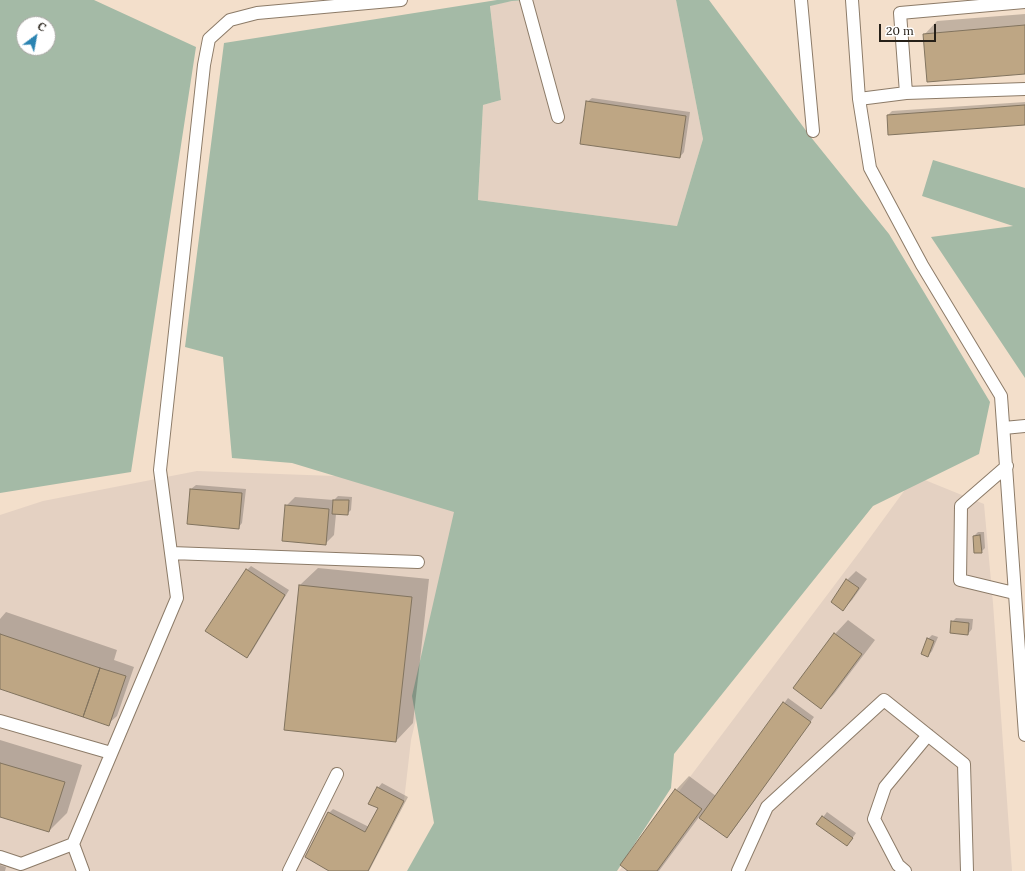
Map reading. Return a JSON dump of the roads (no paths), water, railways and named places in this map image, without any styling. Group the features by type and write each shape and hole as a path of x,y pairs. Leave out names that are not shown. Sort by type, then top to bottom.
{"lane":[{"path":"83,871 73,844 177,598 160,470 204,65 209,39 230,20 257,13 401,0"},
{"path":"526,0 558,117"},
{"path":"801,0 814,131"},
{"path":"852,0 859,100 870,168 922,265 1001,396 1025,735"},
{"path":"906,94 900,13 1025,2"},
{"path":"859,100 906,94 1025,89"},
{"path":"1004,428 1025,426"},
{"path":"1007,466 961,506 960,580 1014,593"},
{"path":"171,553 418,562"},
{"path":"738,871 767,807 884,700 964,764 967,871"},
{"path":"0,720 112,752"},
{"path":"905,871 898,865 874,819 885,787 928,735"},
{"path":"288,871 337,774"},
{"path":"0,856 21,864 73,844"}]}
